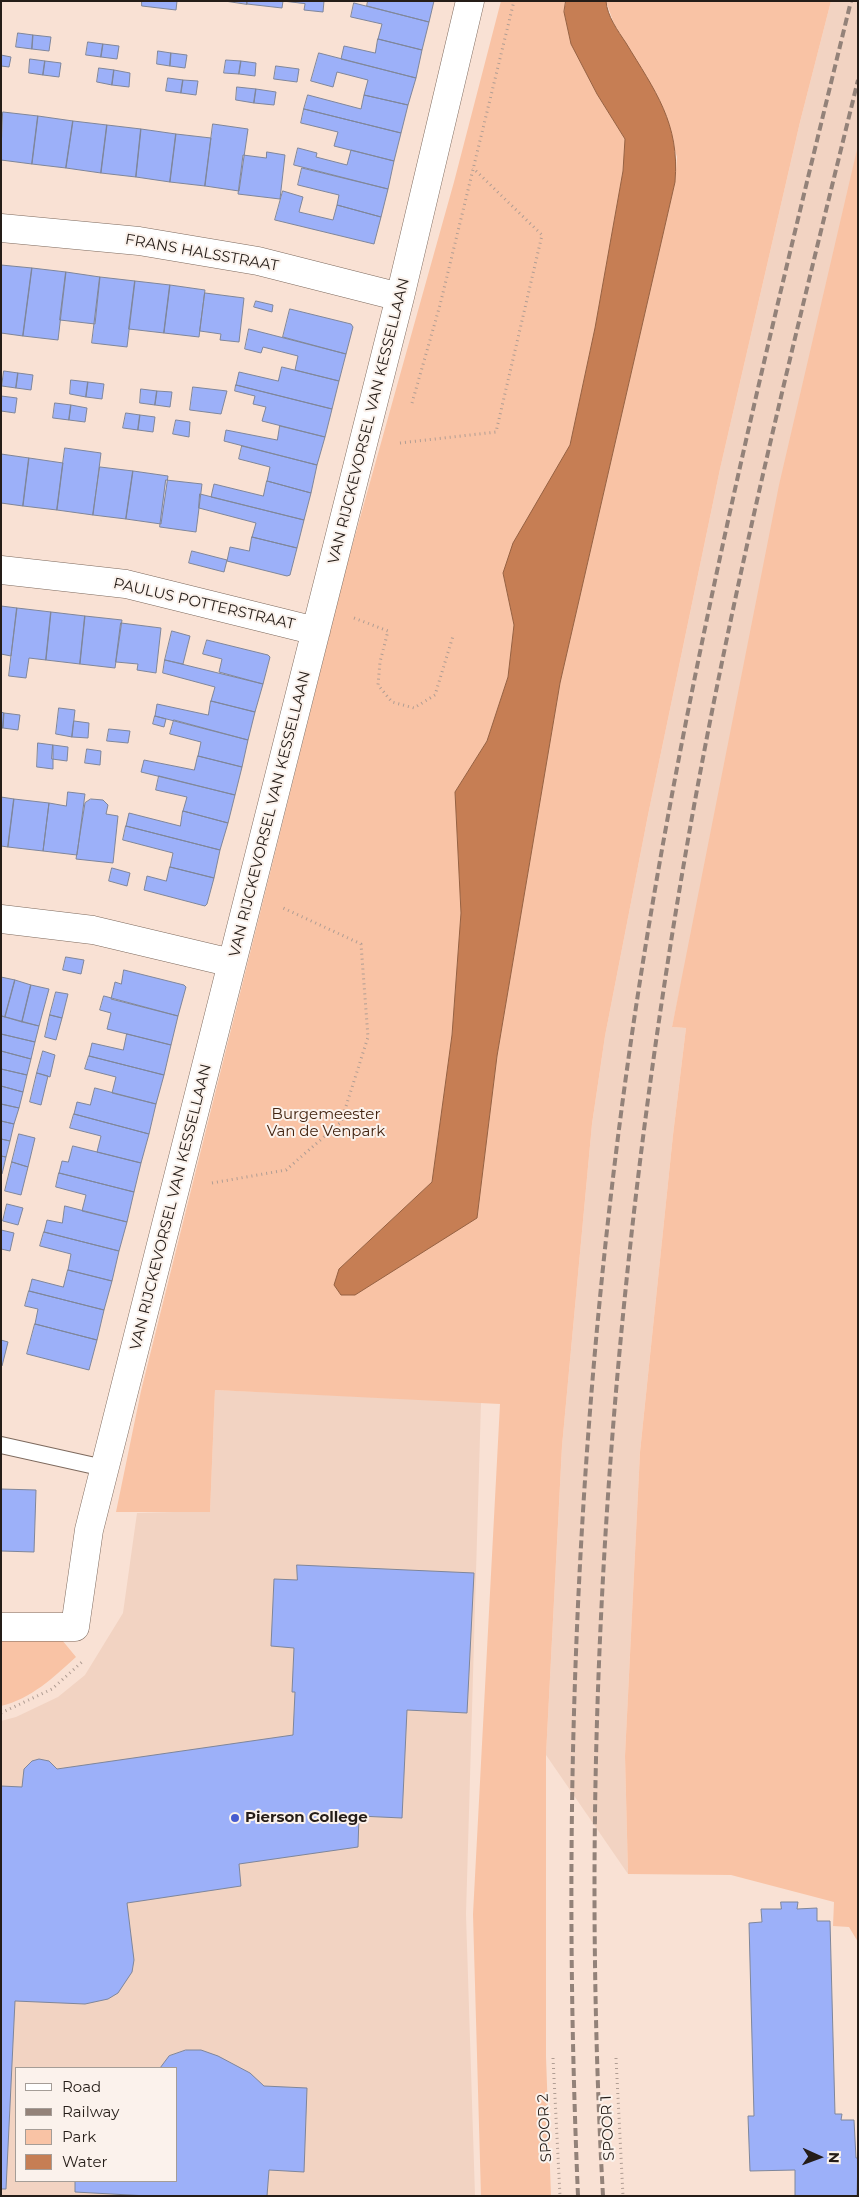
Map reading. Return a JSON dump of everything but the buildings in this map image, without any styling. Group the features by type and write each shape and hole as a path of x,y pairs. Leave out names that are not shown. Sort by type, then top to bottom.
{"street":[{"name":"VAN RIJCKEVORSEL VAN KESSELLAAN","path":"75,1628 89,1530 104,1468 400,297 470,1"},
{"name":"FRANS HALSSTRAAT","path":"1,228 140,240 258,261 400,297"},
{"name":"PAULUS POTTERSTRAAT","path":"1,570 126,584 316,631"},
{"path":"1,919 93,930 232,963"},
{"path":"1,1627 75,1628"}],"lane":[{"path":"1,1445 104,1468"}],"path":[{"path":"400,443 496,432 542,235 473,168"},
{"path":"353,618 388,631 380,662 378,685 392,702 414,708 435,695 453,636"},
{"path":"210,1183 286,1170 341,1122 368,1037 361,944 278,905"},
{"path":"1,1713 52,1689 84,1660 75,1628"},
{"name":"SPOOR 2","path":"553,2058 560,2196"},
{"name":"SPOOR 1","path":"616,2058 623,2196"}],"shaded area":[{"path":"831,1 858,1 858,145 672,1027 686,1028 640,1452 625,1756 628,1874 546,1755 562,1446 592,1124 605,1036 648,815 720,469 800,122"},
{"name":"Pierson College","path":"215,1390 481,1402 466,1914 475,2196 1,2196 1,1721 16,1717 58,1697 85,1675 123,1613 137,1513 210,1511"}],"green space":[{"name":"Burgemeester Van de Venpark","path":"501,1 566,1 564,12 571,44 597,94 625,139 623,171 595,328 570,445 503,573 514,625 508,677 487,741 455,792 461,913 452,1035 432,1182 339,1269 477,1218 497,1056 560,683 675,182 677,157 657,95 614,24 606,1 831,1 800,122 720,469 648,815 605,1036 592,1124 562,1446 546,1755 546,2057 551,2196 481,2196 473,1914 500,1404 215,1390 210,1512 116,1512 141,1391 346,568 454,182"},
{"path":"858,145 858,1942 849,1927 833,1926 834,1902 731,1875 628,1874 625,1756 640,1452 686,1028 672,1027 779,485"},
{"path":"1,1637 62,1640 76,1657 32,1693 1,1706"}],"water":[{"path":"566,1 606,1 613,23 647,77 663,108 674,142 676,161 675,182 560,683 497,1056 477,1218 355,1295 341,1295 334,1285 339,1269 432,1182 452,1035 461,913 455,792 487,741 508,677 514,625 503,573 513,543 570,445 595,328 623,171 625,139 597,94 571,44 564,12"}],"railway":[{"path":"578,2196 571,1903 573,1756 578,1610 586,1464 598,1319 614,1173 633,1027 654,898 703,640 759,384 851,1"},
{"path":"603,2196 596,2028 595,1860 598,1692 606,1524 619,1357 637,1190 659,1023 685,857 722,661 765,467 858,80"}],"place":[{"name":"Pierson College","path":"235,1818"}]}
